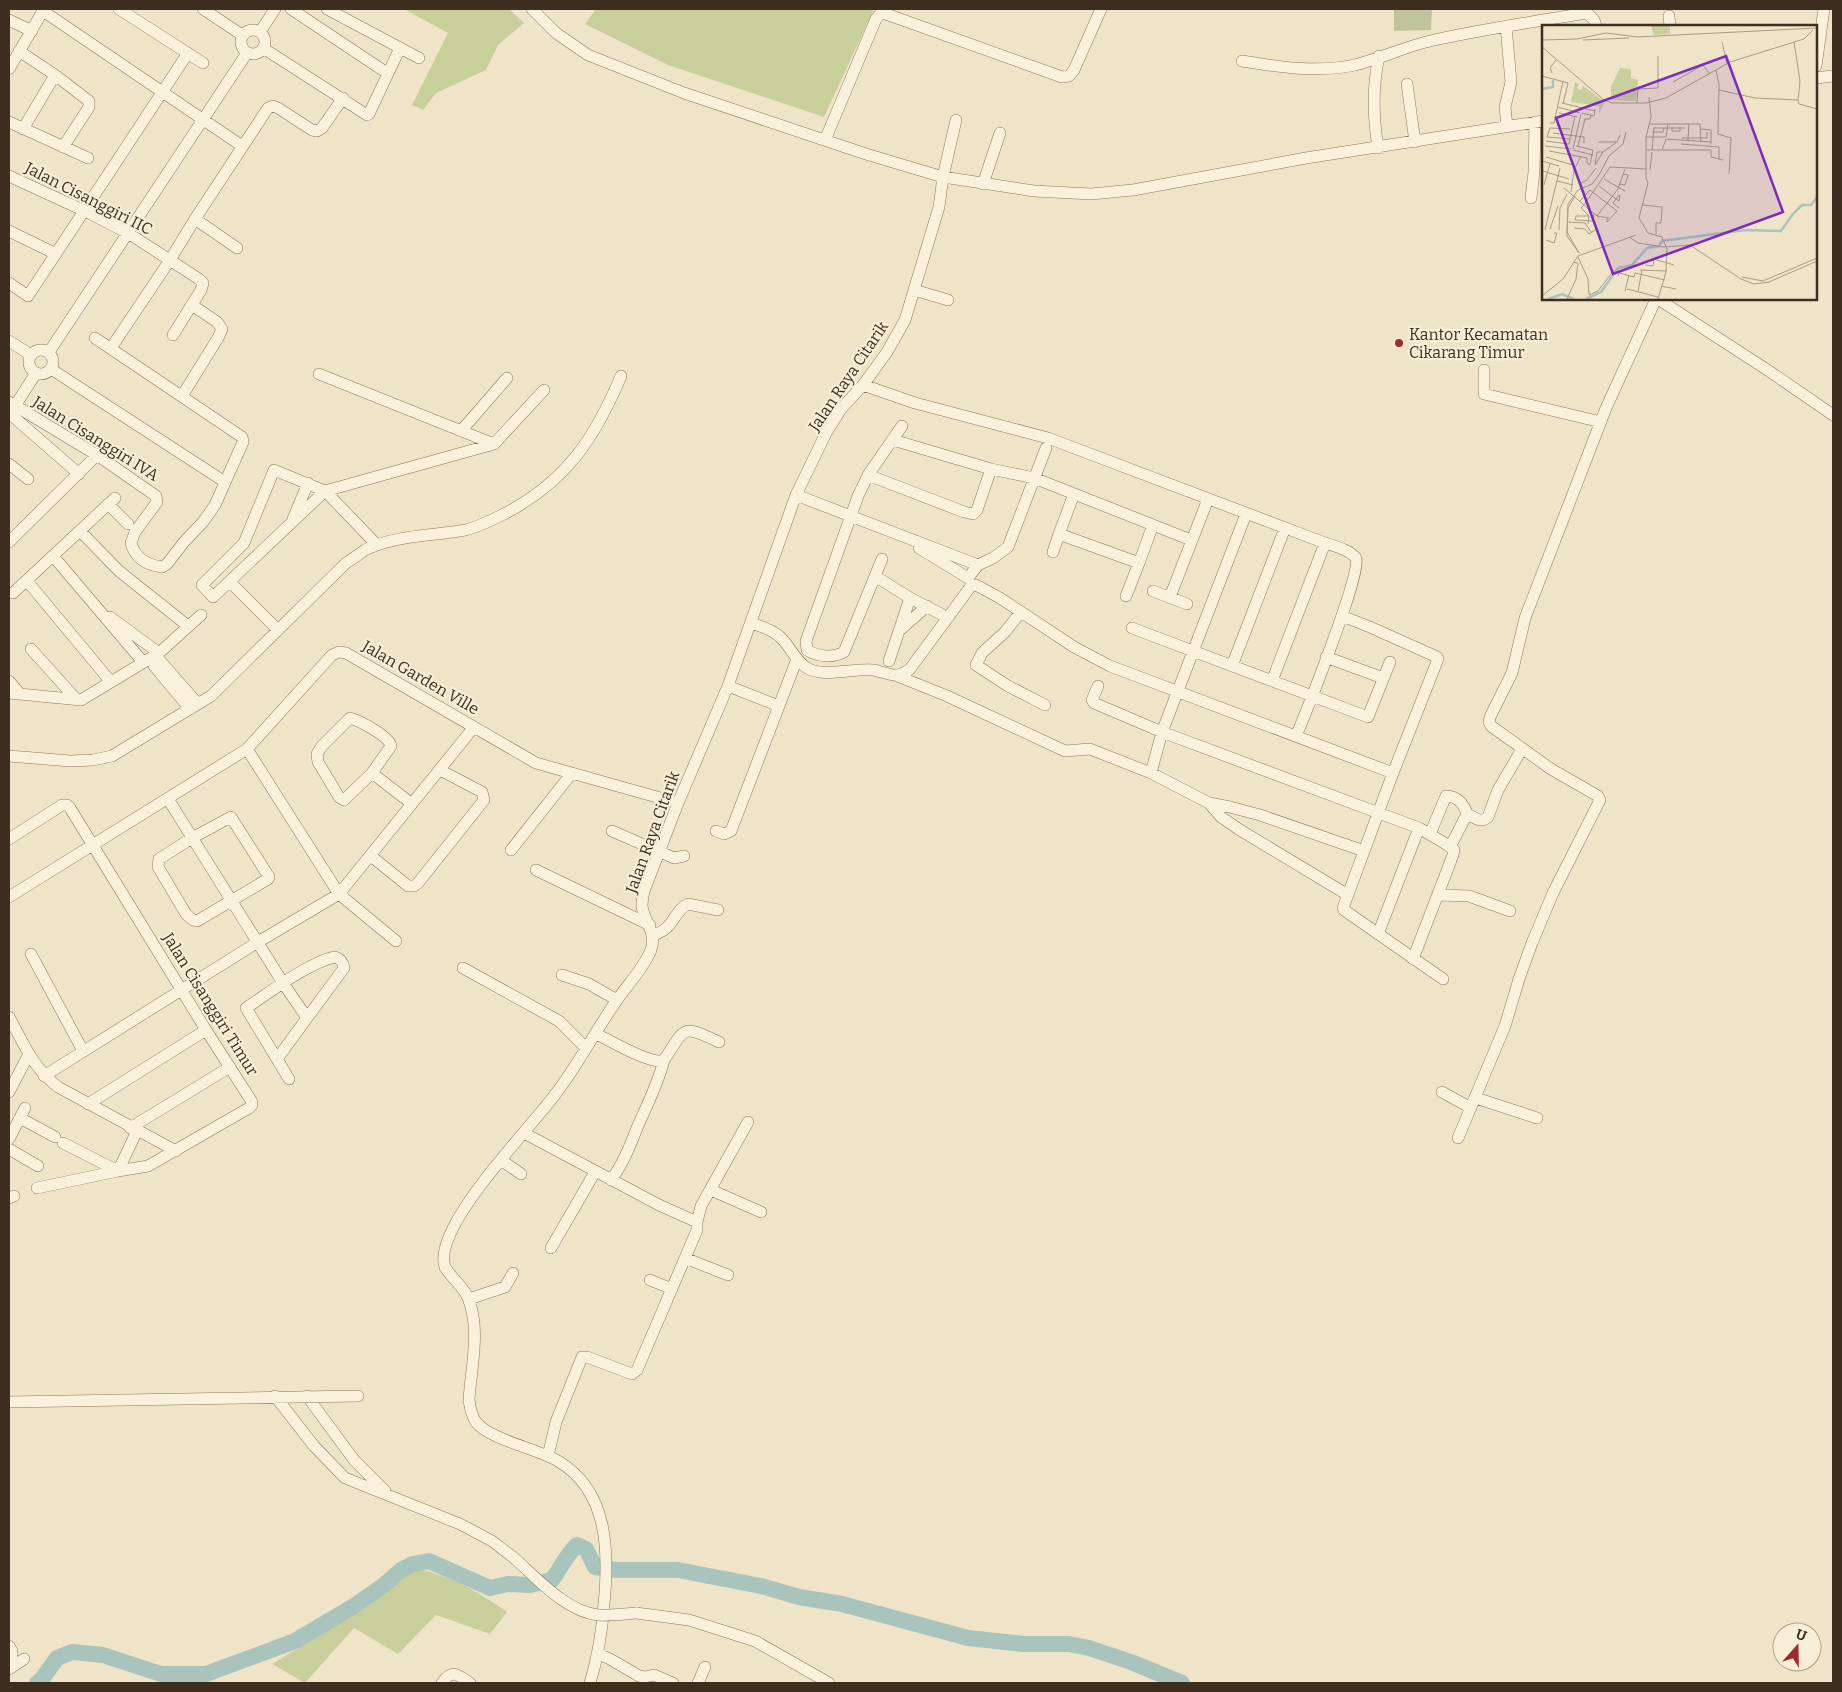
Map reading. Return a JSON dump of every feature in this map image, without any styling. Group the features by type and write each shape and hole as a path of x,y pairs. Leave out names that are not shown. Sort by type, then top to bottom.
{"street":[{"path":"118,9 203,63"},
{"path":"202,9 242,36"},
{"path":"260,32 275,9"},
{"path":"291,9 388,73"},
{"path":"327,9 419,58"},
{"path":"532,9 556,33 588,55 684,93 943,177 1062,194 1112,192 1306,158 1539,121 1531,198"},
{"path":"825,140 876,19 880,14 895,17 1062,77 1069,76 1074,70 1100,9"},
{"path":"1817,59 1824,9"},
{"path":"9,69 44,10 242,146"},
{"path":"1242,61 1276,67 1323,70 1356,64 1420,43 1506,26 1588,13 1596,25"},
{"path":"9,20 32,30"},
{"path":"1506,26 1510,82 1505,107 1507,126"},
{"path":"254,30 260,32 265,39 264,48 253,54 247,53 242,48 240,42 242,36 247,31 254,30"},
{"path":"264,48 343,98 364,114 369,114 400,48"},
{"path":"19,52 55,75 89,101 89,107 63,147"},
{"path":"9,283 28,296 188,53"},
{"path":"48,352 247,53"},
{"path":"1378,148 1373,109 1374,81 1379,56"},
{"path":"23,129 55,75"},
{"path":"1817,78 1833,76"},
{"path":"1408,84 1415,142"},
{"path":"111,348 268,108 273,106 278,108 312,130 317,131 322,128 343,98"},
{"name":"Jalan Raya Citarik","path":"651,930 643,911 642,899 658,852 728,686 796,496 826,433 841,409 863,385 887,352 905,320 939,207 943,177 956,120"},
{"path":"9,122 88,158"},
{"path":"984,184 1000,133"},
{"name":"Jalan Cisanggiri IIC","path":"9,176 85,211 128,234 203,283 201,290 172,335"},
{"path":"195,219 237,248"},
{"path":"9,231 56,254"},
{"path":"914,290 948,300"},
{"path":"1458,1138 1505,1026 1519,979 1553,893 1600,800 1598,796 1551,769 1491,726 1489,722 1490,717 1512,673 1526,618 1616,383 1657,300"},
{"path":"1659,300 1769,371 1833,415"},
{"path":"182,396 218,338 222,328 217,322 192,305"},
{"name":"Jalan Cisanggiri IVA","path":"11,407 97,455 156,496 157,502 135,532 131,543 134,552 143,560 158,567 167,564 215,505 242,442 242,437 95,338"},
{"path":"9,340 31,355"},
{"path":"39,350 48,352 54,360 51,369 44,374 36,372 30,367 29,359 31,355 39,350"},
{"path":"51,369 225,482"},
{"path":"1484,370 1484,394 1601,422"},
{"path":"36,372 11,407 19,422 79,474"},
{"path":"319,374 494,444"},
{"path":"9,756 70,761 93,760 112,756 212,696 346,563 365,550 377,545 408,538 468,529 492,520 522,504 549,486 573,461 595,429 609,404 621,376"},
{"path":"461,431 506,378"},
{"path":"863,385 915,403 1048,438 1349,552 1357,561 1355,572 1342,616 1296,736"},
{"path":"377,545 325,491 274,470 244,542 202,585 213,597 325,491 494,444 544,390"},
{"path":"882,558 844,652 825,656 813,654 807,650 806,640 868,475 902,426"},
{"path":"893,440 990,469 1034,478 1191,540"},
{"path":"796,496 978,565 993,558 1008,547 1046,448"},
{"path":"9,542 97,455"},
{"path":"10,468 28,479"},
{"path":"868,475 972,514 977,510 990,469"},
{"path":"292,523 308,483"},
{"path":"1053,552 1074,494"},
{"path":"1170,597 1208,499"},
{"path":"13,593 112,501 128,524"},
{"path":"1151,773 1162,732 1246,514"},
{"path":"1126,596 1153,525"},
{"path":"1232,666 1285,528"},
{"path":"80,530 119,571 188,626"},
{"path":"1059,534 1139,563"},
{"path":"1272,681 1325,543"},
{"path":"53,556 96,606 151,657 194,706"},
{"path":"875,576 910,598 941,614"},
{"path":"27,580 111,682"},
{"path":"230,582 278,630"},
{"path":"895,675 910,670 970,586 973,585 982,587 1074,647 1110,666 1394,773"},
{"path":"1153,591 1187,604"},
{"path":"889,661 910,598"},
{"path":"96,606 151,657"},
{"path":"899,631 927,606"},
{"path":"1021,612 1005,632 982,653 976,665 1008,686 1046,705"},
{"path":"9,682 14,693 81,700 151,657 200,615"},
{"path":"1342,616 1416,646 1438,660 1364,851 1344,910 1443,979"},
{"path":"751,623 779,636 797,659 807,668 816,671 846,672 864,670 895,675 947,696 1065,751 1090,749 1151,773 1209,803 1260,815 1364,851"},
{"path":"1132,628 1368,717 1390,662"},
{"path":"31,649 76,699"},
{"name":"Jalan Garden Ville","path":"9,897 248,749 332,655 339,652 346,652 536,763 678,803"},
{"path":"1326,657 1383,678"},
{"path":"716,831 724,834 731,831 797,659"},
{"path":"728,686 779,706"},
{"path":"1098,686 1092,700 1094,703 1162,732 1419,828 1454,850 1454,855 1413,959"},
{"path":"353,719 385,737 391,743 372,772 344,800 339,797 318,762 317,754 347,720 353,719"},
{"path":"44,1076 258,942 339,894 474,727"},
{"path":"248,749 339,894 396,941"},
{"path":"1430,834 1446,796 1453,797 1460,802 1468,814 1478,820 1485,820 1488,817 1498,790 1522,749"},
{"path":"371,856 408,886 414,886 418,883 484,800 482,792 440,770"},
{"path":"372,772 412,804"},
{"path":"511,850 572,773"},
{"path":"168,799 306,1018"},
{"path":"1209,803 1221,817 1240,830 1348,895"},
{"name":"Jalan Cisanggiri Timur","path":"9,839 62,805 67,805 250,1098 252,1105 176,1151"},
{"path":"1450,847 1468,814"},
{"path":"231,817 269,875 268,879 232,902 197,921 193,920 186,914 158,867 159,859 192,838 231,817"},
{"path":"1378,934 1419,828"},
{"path":"612,831 674,858 684,856"},
{"path":"536,870 651,930 663,931 670,926 685,905 693,904 718,910"},
{"path":"1438,895 1469,896 1510,911"},
{"path":"590,1683 600,1642 607,1579 604,1526 590,1494 570,1469 548,1456 488,1432 477,1424 473,1417 469,1400 475,1330 473,1315 469,1299 445,1267 443,1262 444,1249 457,1220 500,1160 556,1093 617,1000 638,974 651,949 651,930"},
{"path":"31,954 83,1051"},
{"path":"276,1059 344,968 341,960 335,957 322,960 246,1008 276,1059 289,1079"},
{"path":"463,968 559,1021 586,1048"},
{"path":"562,975 589,984 617,1000"},
{"path":"9,1017 29,1054 44,1076 58,1088 176,1151"},
{"path":"88,1104 206,1030"},
{"path":"611,1180 632,1142 658,1084 664,1060 683,1032 689,1030 696,1031 719,1042"},
{"path":"596,1034 647,1058 656,1061 664,1060"},
{"path":"9,1092 29,1054"},
{"path":"118,1171 134,1129 230,1067"},
{"path":"1442,1092 1474,1103 1537,1118"},
{"path":"9,1139 25,1108"},
{"path":"20,1118 118,1171"},
{"path":"548,1456 556,1422 582,1357 587,1357 632,1374 635,1373 697,1230 701,1206 748,1122"},
{"path":"524,1133 659,1205 697,1222"},
{"path":"9,1150 38,1166"},
{"path":"37,1188 148,1166 176,1151"},
{"path":"500,1160 521,1174"},
{"path":"551,1248 595,1172"},
{"path":"711,1190 761,1212"},
{"path":"685,1258 728,1275"},
{"path":"469,1299 505,1287 513,1273"},
{"path":"650,1280 672,1289"},
{"path":"275,1396 314,1446 345,1478 460,1524 492,1541 567,1604 582,1612 599,1615 636,1613 688,1620 755,1640 829,1683"},
{"path":"307,1396 354,1460 388,1494"},
{"path":"9,1402 358,1396"},
{"path":"9,1646 12,1655 9,1659"},
{"path":"598,1654 638,1676 654,1675 674,1683"},
{"path":"9,1668 24,1659"},
{"path":"698,1683 706,1667"},
{"path":"442,1683 450,1674 454,1674 470,1683"}],"green space":[{"path":"404,9 509,9 524,23 498,45 486,70 436,93 423,110 412,105 448,33"},
{"path":"596,9 874,9 824,117 668,65 585,24"},
{"path":"1394,9 1432,9 1431,30 1394,31"},
{"path":"419,1569 443,1576 465,1586 507,1612 490,1634 436,1615 398,1654 354,1628 305,1683 272,1664 344,1620 391,1584"}],"waterway":[{"path":"37,1683 57,1658 72,1652 103,1655 161,1674 206,1674 295,1641 354,1606 384,1585 401,1570 413,1564 429,1561 490,1588 508,1584 530,1585 552,1580 577,1545 586,1549 595,1567 617,1570 678,1570 761,1586 799,1597 842,1604 968,1638 1024,1644 1069,1644 1089,1648 1131,1662 1182,1683"}],"place":[{"name":"Kantor Kecamatan Cikarang Timur","path":"1399,343"}]}
